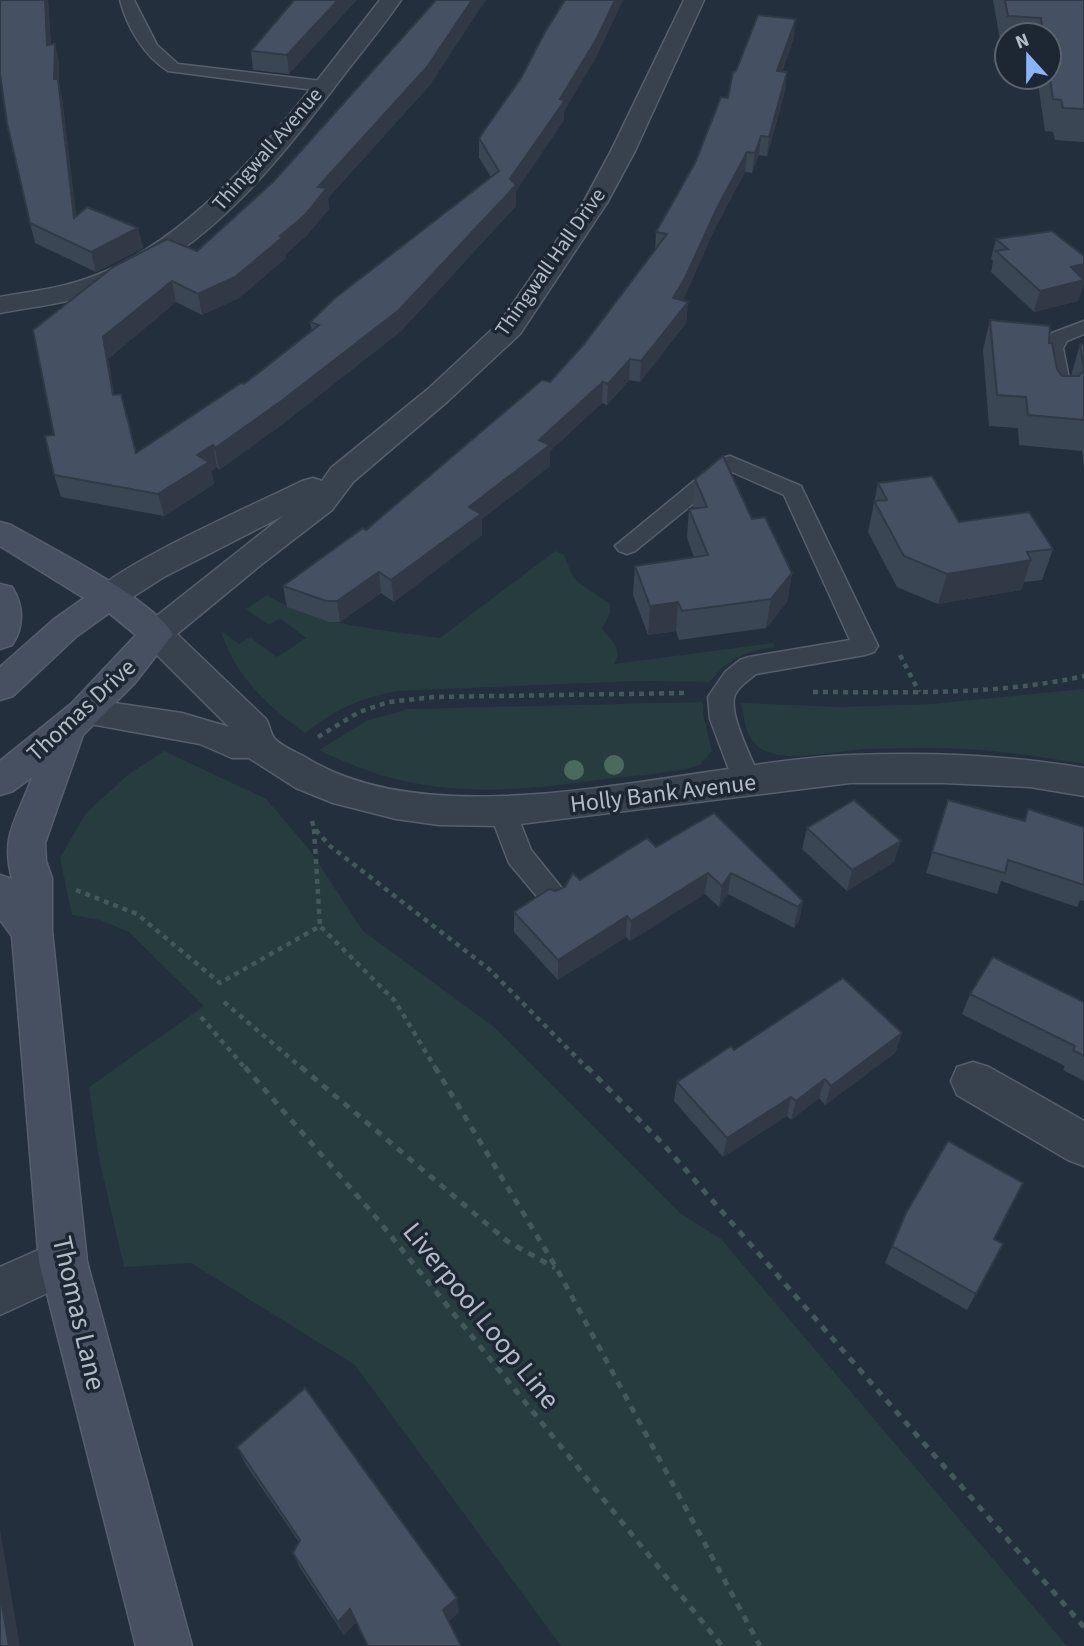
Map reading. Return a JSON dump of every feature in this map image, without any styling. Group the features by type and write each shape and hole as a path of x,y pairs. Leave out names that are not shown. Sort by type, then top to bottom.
{"street":[{"name":"Thingwall Avenue","path":"0,305 68,291 117,277 170,247 211,213 262,160 391,0"},
{"name":"Thingwall Hall Drive","path":"156,634 250,556 321,503 342,475 438,395 510,328 596,203 694,0"},
{"name":"Thingwall Hall Drive","path":"108,597 178,556 298,494 342,475"},
{"path":"0,532 129,610 156,634"},
{"path":"0,595 5,620 0,637"},
{"path":"0,687 65,628 108,597"},
{"name":"Thomas Drive","path":"0,781 76,721 137,659 156,634"},
{"name":"Holly Bank Avenue","path":"156,634 253,728 256,744"},
{"name":"Holly Bank Avenue","path":"76,721 182,726 211,733 232,745 256,744 309,778 346,793 396,805 439,810 503,811 850,769 1030,773 1084,782"},
{"name":"Thomas Lane","path":"76,721 41,807 27,832 26,862 16,884 32,931 64,1262 164,1646"},
{"path":"974,1081 1084,1145"},
{"path":"0,1291 64,1262"}],"lane":[{"path":"127,1 142,38 163,62 174,68 322,86"},
{"path":"1061,399 1053,348 1059,337 1084,327"},
{"path":"627,546 730,463 793,491 865,646 749,666 734,678 721,697 723,719 748,783"},
{"path":"503,811 519,855 554,897"}],"path":[{"path":"902,659 919,692"},
{"path":"309,778 320,926 395,1001 557,1269 760,1646"},
{"path":"314,828 330,846 489,969 664,1145 1084,1627"},
{"path":"16,884 57,883 138,914 220,983 320,926"},
{"path":"224,1002 507,1241 557,1269"},
{"name":"Liverpool Loop Line","path":"201,1017 374,1215 722,1646"}],"green space":[{"path":"555,551 564,555 572,575 578,582 610,604 610,613 602,629 617,650 614,664 773,643 775,647 756,650 739,657 724,667 710,682 636,681 396,691 348,706 305,733 254,689 235,663 221,631 239,644 250,637 277,657 306,638 280,618 269,625 246,609 267,595 286,606 328,620 440,638"},
{"path":"1084,689 1084,764 953,748 864,749 799,756 774,754 763,750 753,741 747,730 741,703 842,707 931,704"},
{"path":"703,702 703,714 712,751 700,765 653,774 530,788 460,789 391,778 319,750 366,721 408,709"},
{"path":"164,751 266,799 309,849 363,931 494,1027 680,1213 721,1239 1067,1646 561,1646 355,1365 191,1263 124,1267 98,1154 89,1087 204,1006 129,932 100,920 72,915 60,858 86,813 129,774"}],"building":[{"path":"0,0 45,0 47,45 55,44 54,79 58,79 74,218 87,207 138,228 91,252 30,223 7,123 0,74"},
{"path":"294,0 338,0 287,55 251,51"},
{"path":"436,0 472,0 427,67 318,187 327,188 305,215 235,277 198,294 172,281 103,337 113,395 121,394 136,453 241,383 244,384 319,325 310,322 335,298 499,171 479,138 521,78 565,0 615,0 597,38 560,99 565,100 510,179 516,185 399,310 280,402 215,448 213,445 197,455 209,462 158,494 54,475 45,436 54,435 33,330 113,267 167,239 197,251 273,182"},
{"path":"1005,0 1084,0 1084,109 1063,108 1061,100 1053,99 1052,91 1063,91 1063,21 1008,16"},
{"path":"758,15 796,19 777,71 787,72 769,137 761,136 755,153 747,152 673,298 688,302 641,361 630,359 608,384 603,382 539,440 550,445 469,507 481,514 391,580 379,572 337,601 326,601 283,586 363,528 366,530 542,380 550,382 584,344 667,234 656,232 695,163 721,97 728,98 733,72 736,71"},
{"path":"1052,231 1084,256 1084,264 1071,267 1084,280 1040,291 996,251 1008,249 996,239"},
{"path":"990,320 1050,326 1049,343 1052,343 1057,369 1062,376 1079,376 1084,370 1084,420 1028,415 1026,397 997,395"},
{"path":"1080,344 1084,345 1084,370"},
{"path":"723,456 752,519 765,517 792,573 771,599 682,611 678,602 650,606 635,566 708,555 689,509 707,507 695,479"},
{"path":"932,476 959,522 1029,512 1053,549 1027,552 1031,560 947,574 904,556 874,501 887,500 878,483"},
{"path":"854,800 901,841 852,870 807,828"},
{"path":"948,800 1025,821 1028,809 1084,827 1084,885 1008,860 1005,873 932,852"},
{"path":"714,813 803,901 798,907 731,873 722,886 708,873 631,921 627,916 558,960 514,912 549,889 555,891 565,887 573,873 580,880 647,838 656,847"},
{"path":"993,957 1084,1002 1084,1056 1073,1050 1075,1046 970,994"},
{"path":"843,978 902,1033 831,1086 825,1079 796,1101 791,1097 727,1138 677,1082 731,1046 734,1050"},
{"path":"948,1141 1023,1183 994,1239 1003,1244 976,1294 892,1246 906,1213"},
{"path":"305,1388 457,1598 443,1610 461,1646 368,1646 350,1609 338,1622 293,1553 300,1540 237,1447"},
{"path":"0,1593 9,1646 0,1646"}]}
